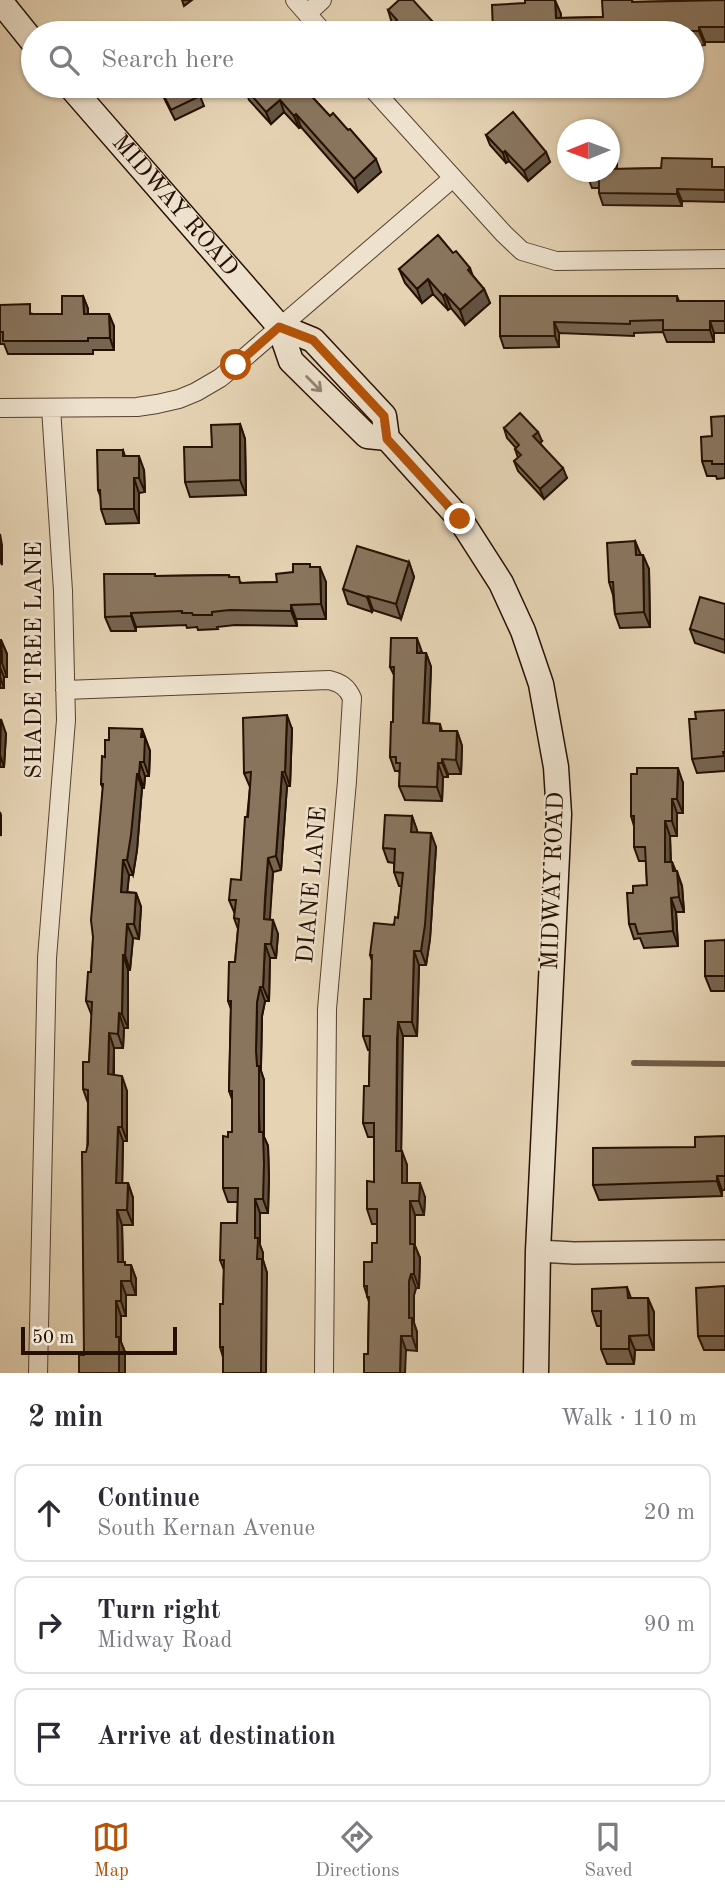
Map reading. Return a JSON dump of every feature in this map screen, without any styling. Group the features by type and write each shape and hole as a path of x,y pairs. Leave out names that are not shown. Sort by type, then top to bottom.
{"main road":[{"path":"0,1 21,27"},
{"name":"MIDWAY ROAD","path":"80,98 279,327 313,340 384,416 387,439 460,519 501,583 533,656 547,712 556,767 559,814 538,1251 536,1373"}],"street":[{"path":"313,21 301,7 322,0"},
{"path":"381,98 522,251 556,261 725,259"},
{"path":"0,408 137,407 179,399 220,378 453,178"},
{"name":"SHADE TREE LANE","path":"38,1373 47,958 65,720 63,591 51,408"},
{"name":"DIANE LANE","path":"65,690 329,680 348,689 352,698 327,1009 324,1373"},
{"path":"538,1251 725,1251"}],"building":[{"path":"399,0 413,0 432,21 396,21 388,10"},
{"path":"525,0 555,0 556,18 603,17 602,0 725,0 725,27 704,27 704,21 493,21 492,5 525,3"},
{"path":"165,98 196,98 171,110"},
{"path":"254,98 313,98 330,116 333,113 350,129 376,159 354,179 296,114 294,116 280,100 266,112"},
{"path":"513,112 546,152 524,171 486,135"},
{"path":"662,158 712,159 712,167 725,167 725,190 677,189 677,194 599,193 599,182 620,182 620,169 661,168"},
{"path":"438,235 453,253 456,251 484,289 460,310 428,279 417,289 399,269"},
{"path":"62,296 83,296 84,314 109,314 110,338 88,338 88,341 3,341 3,332 0,332 0,305 30,304 30,314 62,314"},
{"path":"500,296 677,296 677,301 725,301 725,321 710,321 710,330 663,330 663,320 630,321 630,324 554,322 555,336 500,336"},
{"path":"520,413 538,432 533,436 563,468 540,489 514,461 521,455 515,449 519,445 504,428"},
{"path":"725,416 725,464 702,461 701,437 712,436 711,417"},
{"path":"240,424 240,480 185,482 184,447 212,447 211,425"},
{"path":"97,450 123,450 123,456 139,456 139,478 134,478 134,509 101,509"},
{"path":"635,541 636,555 643,555 644,612 615,614 613,582 609,582 607,543"},
{"path":"357,546 409,562 396,604 343,589"},
{"path":"293,564 320,567 321,604 291,605 291,611 230,610 212,612 212,615 193,615 182,611 105,617 104,574 229,575 239,577 240,583 277,582 276,574 293,572"},
{"path":"700,597 725,604 725,640 690,629"},
{"path":"391,638 417,638 417,653 426,653 423,723 440,724 440,731 457,731 456,760 442,759 442,763 438,763 437,787 399,786 400,763 396,763 396,757 390,757 394,667 390,667"},
{"path":"1,640 2,663 0,663"},
{"path":"725,710 724,756 692,759 689,719 696,719 695,712"},
{"path":"287,715 285,772 282,772 276,856 268,858 265,898 264,919 273,920 271,944 265,944 263,987 260,987 257,1002 259,1132 263,1132 264,1164 263,1199 255,1199 257,1259 262,1259 261,1373 223,1373 223,1347 220,1347 224,1260 220,1260 221,1223 237,1223 238,1188 223,1188 223,1136 228,1137 228,1132 232,1132 232,1091 229,1091 229,962 235,962 239,919 234,918 236,900 229,900 231,879 241,880 251,772 244,773 243,718"},
{"path":"109,728 142,729 141,737 145,737 144,762 140,762 137,774 127,860 123,860 121,892 136,893 134,924 127,924 123,955 122,1014 119,1013 118,1034 109,1033 108,1074 122,1076 122,1127 118,1127 116,1183 128,1183 127,1210 117,1210 118,1262 131,1265 131,1281 121,1281 121,1301 116,1301 119,1373 79,1373 79,1355 84,1355 82,1152 86,1152 88,1144 88,1090 83,1089 83,1062 89,1062 92,1002 86,1001 88,972 91,972 91,920 103,784 102,756 105,757 105,740 109,740"},
{"path":"637,768 678,768 677,799 672,799 672,821 665,821 665,862 672,862 673,871 677,871 679,897 671,898 673,931 638,934 635,924 629,924 627,893 633,893 633,886 647,885 645,847 634,847 634,816 631,816 631,774 637,774"},
{"path":"385,815 412,816 411,832 431,833 425,925 421,951 414,951 412,1022 398,1022 397,1039 396,1151 402,1151 402,1183 420,1183 419,1201 410,1201 410,1244 414,1244 414,1274 411,1274 409,1281 412,1336 401,1336 400,1373 364,1373 364,1354 368,1354 369,1297 367,1286 364,1286 364,1262 372,1262 372,1243 377,1243 377,1209 367,1209 367,1181 374,1182 374,1123 363,1123 364,1086 369,1086 370,1036 363,1036 364,999 371,999 370,955 374,923 394,925 395,917 398,918 403,873 394,872 395,849 383,848"},
{"path":"725,940 725,976 705,976 705,941"},
{"path":"725,1136 725,1176 717,1176 717,1181 593,1185 593,1148 695,1147 695,1137"},
{"path":"725,1286 725,1336 698,1336 696,1288"},
{"path":"627,1287 628,1298 648,1298 649,1335 629,1336 629,1349 601,1349 601,1311 592,1311 592,1289"}],"waterway":[{"path":"634,1063 725,1064"}],"route":[{"path":"236,365 279,327 313,340 384,416 387,439 460,519"}]}
